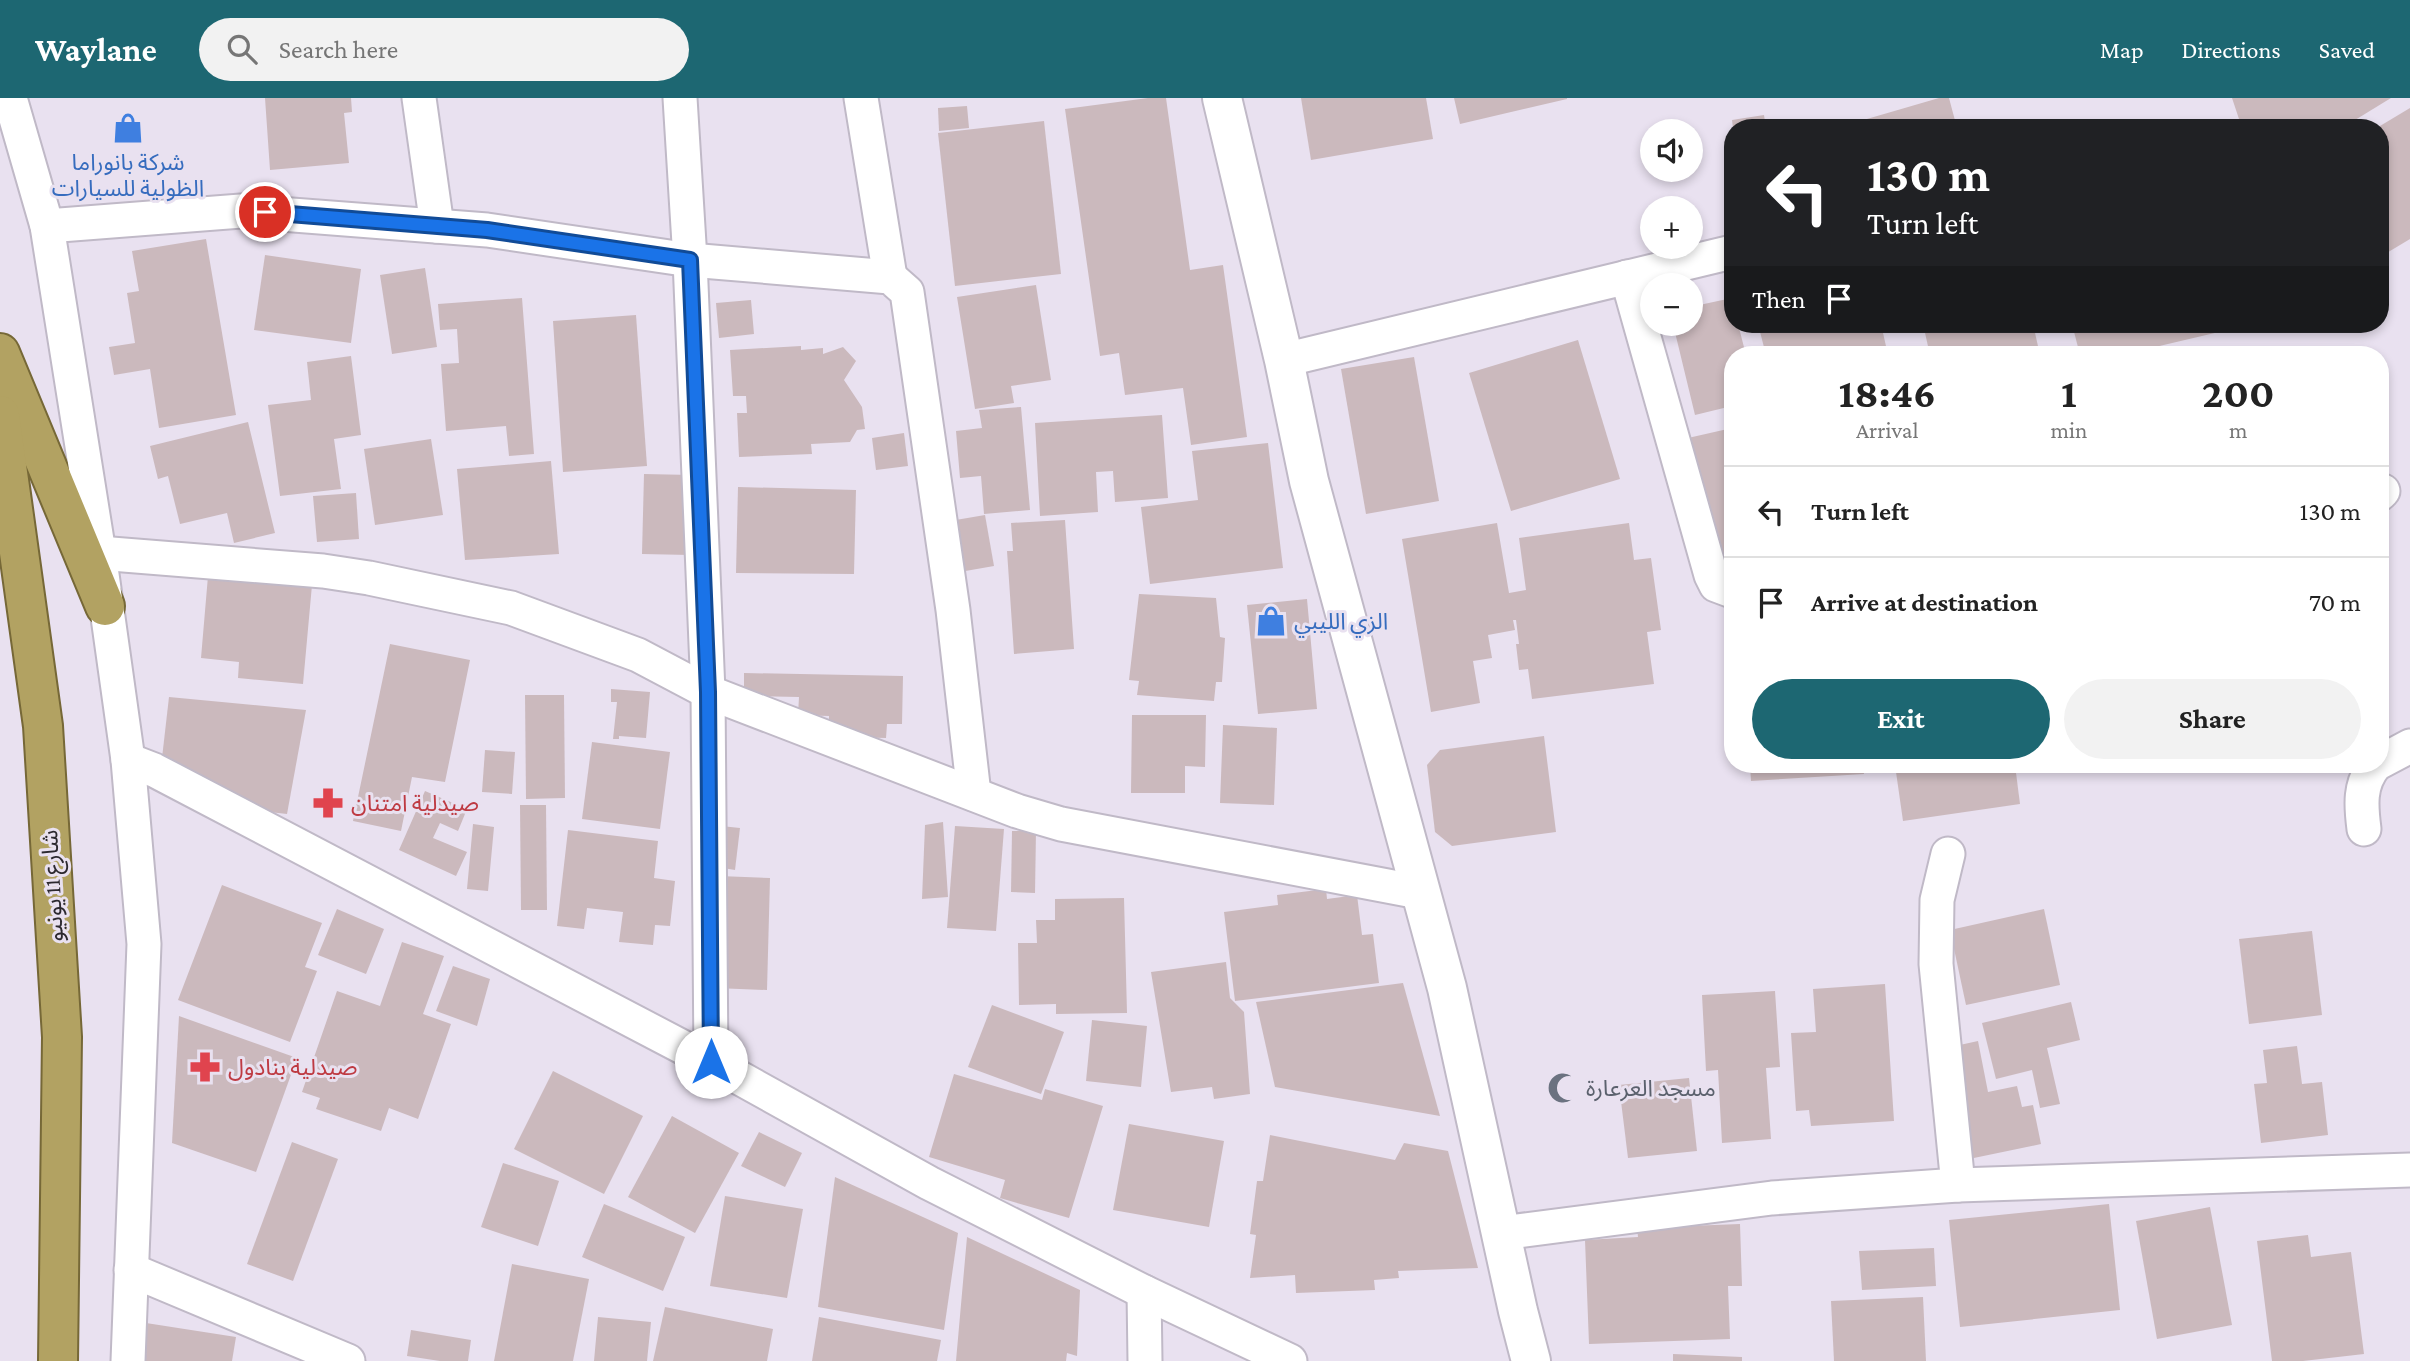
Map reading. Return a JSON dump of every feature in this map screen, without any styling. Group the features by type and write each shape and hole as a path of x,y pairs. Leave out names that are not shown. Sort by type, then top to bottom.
{"highway":[{"path":"0,353 105,606"},
{"name":"شارع 11 يونيو","path":"0,415 43,726 62,1037 58,1361"}],"main road":[{"path":"1222,98 1284,359 1309,481 1447,988 1531,1361"}],"street":[{"path":"10,98 47,226 99,553 128,760 144,944 128,1361"},
{"path":"419,98 437,226"},
{"path":"680,98 690,260 708,692 711,1062"},
{"path":"861,98 891,277 907,292 953,610 974,794"},
{"path":"47,226 241,211 487,230 690,260 891,277"},
{"path":"1284,359 1724,255"},
{"path":"1627,277 1711,575 1716,585 1724,588"},
{"path":"99,553 323,571 510,608 638,655 708,692 1017,811 1061,824 1419,892"},
{"path":"2389,757 2410,746"},
{"path":"128,760 154,770 711,1062 929,1183 1144,1292 1290,1361"},
{"path":"2364,829 2361,809 2365,780 2370,773"},
{"path":"1948,854 1937,901 1936,964 1958,1185"},
{"path":"1501,1233 1772,1198 1958,1185 2410,1170"},
{"path":"131,1269 348,1361"},
{"path":"1144,1292 1145,1361"}],"building":[{"path":"265,98 351,98 352,112 344,113 349,163 270,170"},
{"path":"1166,98 1190,270 1223,265 1247,437 1191,445 1183,388 1125,395 1119,353 1100,356 1065,109"},
{"path":"1301,98 1426,98 1433,139 1311,160"},
{"path":"1454,98 1567,98 1567,99 1460,124"},
{"path":"1939,98 1949,98 1955,119 1867,119"},
{"path":"2232,98 2391,98 2357,119 2239,119"},
{"path":"967,106 969,128 939,131 938,108"},
{"path":"2410,108 2410,239 2389,252 2389,121"},
{"path":"1764,115 1765,119 1738,119"},
{"path":"1044,121 1061,274 955,286 938,133"},
{"path":"206,239 236,415 159,428 150,369 114,375 109,347 135,343 127,293 139,291 132,251"},
{"path":"265,255 361,269 351,343 254,330"},
{"path":"425,268 437,347 392,354 380,275"},
{"path":"1036,285 1051,380 1011,386 1014,403 975,409 957,297"},
{"path":"522,298 534,454 509,456 506,426 446,431 441,364 459,363 457,329 440,330 438,304"},
{"path":"751,300 754,334 719,338 716,303"},
{"path":"1724,300 1724,333 1740,333 1744,346 1724,346 1724,408 1695,415 1676,336 1703,336 1703,304"},
{"path":"636,315 647,466 563,472 553,321"},
{"path":"1760,333 1883,333 1886,346 1764,346"},
{"path":"1925,333 2035,333 2038,346 1928,346"},
{"path":"2074,333 2215,333 2159,346 2078,346"},
{"path":"1578,340 1620,479 1511,511 1469,373"},
{"path":"801,346 801,350 823,348 823,354 843,347 856,361 844,380 862,407 865,429 857,430 850,442 811,444 812,454 739,457 737,413 747,413 746,396 733,396 730,350"},
{"path":"351,356 361,435 334,439 341,489 280,496 268,405 311,400 307,362"},
{"path":"1414,357 1439,501 1366,514 1341,369"},
{"path":"1021,407 1030,510 984,514 981,476 960,478 956,431 982,428 979,410"},
{"path":"1162,415 1168,498 1115,502 1113,471 1096,472 1098,512 1040,516 1035,423"},
{"path":"248,422 275,533 234,543 227,513 180,524 168,476 158,479 150,446"},
{"path":"1724,430 1724,553 1716,555 1688,438"},
{"path":"904,433 908,466 876,470 872,438"},
{"path":"431,439 443,515 375,525 364,449"},
{"path":"1268,443 1283,568 1150,584 1141,507 1198,500 1192,451"},
{"path":"551,461 559,554 465,560 457,469"},
{"path":"644,474 692,475 690,555 642,554"},
{"path":"738,487 856,490 854,574 736,573"},
{"path":"356,493 359,539 317,542 313,496"},
{"path":"985,515 994,566 954,573 944,522"},
{"path":"1065,520 1074,649 1014,654 1007,551 1013,551 1011,523"},
{"path":"1497,523 1509,593 1526,590 1519,538 1629,523 1634,560 1651,558 1661,630 1647,632 1654,684 1532,699 1528,669 1519,670 1516,644 1519,644 1516,620 1513,620 1515,630 1488,635 1492,658 1473,661 1480,703 1431,712 1402,539"},
{"path":"208,576 312,585 303,684 238,678 239,662 201,658"},
{"path":"1139,594 1216,598 1220,637 1225,638 1222,682 1216,682 1214,701 1137,695 1139,681 1129,680"},
{"path":"1307,599 1317,709 1258,714 1247,605"},
{"path":"390,644 470,660 445,782 412,777 401,831 353,821"},
{"path":"744,673 903,676 902,724 887,724 886,738 846,737 829,728 829,716 798,715 799,697 744,696"},
{"path":"611,689 650,692 646,738 619,736 619,739 613,739 617,702 611,702"},
{"path":"525,695 564,695 565,798 526,799"},
{"path":"169,697 306,710 287,814 235,808 162,758"},
{"path":"1132,715 1206,715 1205,767 1185,766 1185,793 1131,793"},
{"path":"1223,725 1277,728 1274,805 1220,803"},
{"path":"1544,736 1556,832 1452,846 1435,832 1427,765 1440,750"},
{"path":"592,742 670,752 660,829 582,819"},
{"path":"485,750 515,752 512,794 482,792"},
{"path":"1750,773 1864,774 1751,781"},
{"path":"1896,773 2016,773 2020,804 1903,821"},
{"path":"425,791 467,809 458,831 440,823 433,838 467,852 456,876 399,850"},
{"path":"520,805 546,805 547,910 521,910"},
{"path":"943,822 948,897 922,899 925,825"},
{"path":"473,824 494,827 488,891 467,889"},
{"path":"721,826 740,828 735,870 717,867"},
{"path":"955,826 1004,829 996,931 947,928"},
{"path":"568,830 658,841 654,878 675,881 670,926 655,925 653,945 619,942 623,912 587,908 584,929 557,926"},
{"path":"1012,831 1036,831 1035,893 1011,892"},
{"path":"719,876 770,878 767,990 715,988"},
{"path":"222,885 322,923 305,967 317,971 290,1042 178,1000"},
{"path":"1326,889 1327,899 1357,895 1362,935 1373,934 1379,983 1235,1001 1224,912 1278,905 1277,895"},
{"path":"1124,898 1127,1013 1056,1014 1056,1004 1019,1005 1018,943 1037,943 1036,920 1055,920 1055,899"},
{"path":"337,909 384,929 366,974 318,955"},
{"path":"2044,909 2060,985 1966,1005 1950,930"},
{"path":"2312,931 2322,1015 2249,1024 2239,939"},
{"path":"402,942 444,956 423,1014 451,1024 418,1119 389,1108 381,1131 316,1109 320,1098 302,1092 337,991 380,1006"},
{"path":"1226,962 1230,998 1244,1012 1250,1094 1214,1099 1212,1087 1171,1092 1151,972"},
{"path":"453,966 490,979 477,1026 436,1011"},
{"path":"1403,983 1440,1116 1275,1087 1256,1002"},
{"path":"1885,984 1894,1121 1811,1126 1809,1110 1796,1111 1791,1033 1816,1032 1813,989"},
{"path":"1775,991 1780,1067 1766,1068 1771,1139 1722,1143 1718,1070 1706,1071 1702,995"},
{"path":"2071,1002 2080,1040 2047,1048 2060,1104 2040,1108 2032,1070 1996,1079 1982,1023"},
{"path":"992,1005 1064,1032 1041,1094 968,1067"},
{"path":"179,1016 297,1058 256,1172 172,1143"},
{"path":"1092,1020 1147,1026 1141,1087 1086,1081"},
{"path":"1978,1041 1988,1092 2017,1086 2022,1107 2033,1105 2041,1144 1969,1159 1946,1048"},
{"path":"2297,1046 2302,1084 2322,1082 2328,1135 2261,1143 2254,1084 2267,1083 2263,1050"},
{"path":"553,1071 643,1116 604,1194 514,1149"},
{"path":"954,1074 1042,1100 1045,1089 1103,1106 1069,1218 1000,1198 1005,1180 929,1157"},
{"path":"1689,1078 1697,1151 1628,1158 1619,1085"},
{"path":"672,1116 739,1153 695,1233 628,1197"},
{"path":"1129,1124 1224,1141 1209,1227 1113,1210"},
{"path":"759,1132 802,1153 785,1187 741,1166"},
{"path":"1270,1135 1395,1160 1404,1143 1448,1151 1478,1268 1398,1271 1399,1278 1374,1280 1375,1290 1296,1293 1295,1275 1250,1278 1256,1235 1250,1234 1257,1181 1263,1181"},
{"path":"292,1142 338,1159 293,1281 247,1264"},
{"path":"503,1163 559,1181 538,1246 481,1227"},
{"path":"835,1177 958,1233 944,1330 818,1307"},
{"path":"725,1196 803,1209 787,1298 710,1286"},
{"path":"604,1204 685,1237 663,1291 582,1257"},
{"path":"2109,1204 2120,1310 1960,1327 1949,1220"},
{"path":"2210,1207 2232,1325 2157,1339 2136,1221"},
{"path":"1740,1224 1742,1286 1728,1286 1730,1339 1589,1344 1585,1240 1638,1237 1637,1228"},
{"path":"2308,1235 2311,1257 2351,1252 2364,1354 2303,1361 2272,1361 2257,1241"},
{"path":"967,1237 1080,1290 1077,1356 1067,1353 1066,1361 956,1361"},
{"path":"1934,1248 1936,1286 1862,1290 1859,1251"},
{"path":"512,1264 589,1279 573,1361 494,1361"},
{"path":"1923,1297 1926,1361 1834,1361 1831,1301"},
{"path":"665,1307 773,1329 767,1361 653,1361"},
{"path":"598,1317 651,1322 647,1361 594,1361"},
{"path":"819,1317 941,1340 937,1361 812,1361"},
{"path":"146,1323 236,1337 232,1361 145,1361"},
{"path":"411,1330 471,1340 468,1361 440,1361 407,1356"},
{"path":"1673,1354 1742,1357 1742,1361 1673,1361"}],"place":[{"name":"شركة بانوراما الظولية للسيارات","path":"128,128"},
{"name":"الزي الليبي","path":"1271,621"},
{"name":"صيدلية امتنان","path":"328,803"},
{"name":"صيدلية بنادول","path":"205,1067"},
{"name":"مسجد العرعارة","path":"1563,1088"}],"route":[{"path":"265,212 487,230 690,260 708,692 711,1062"}]}
